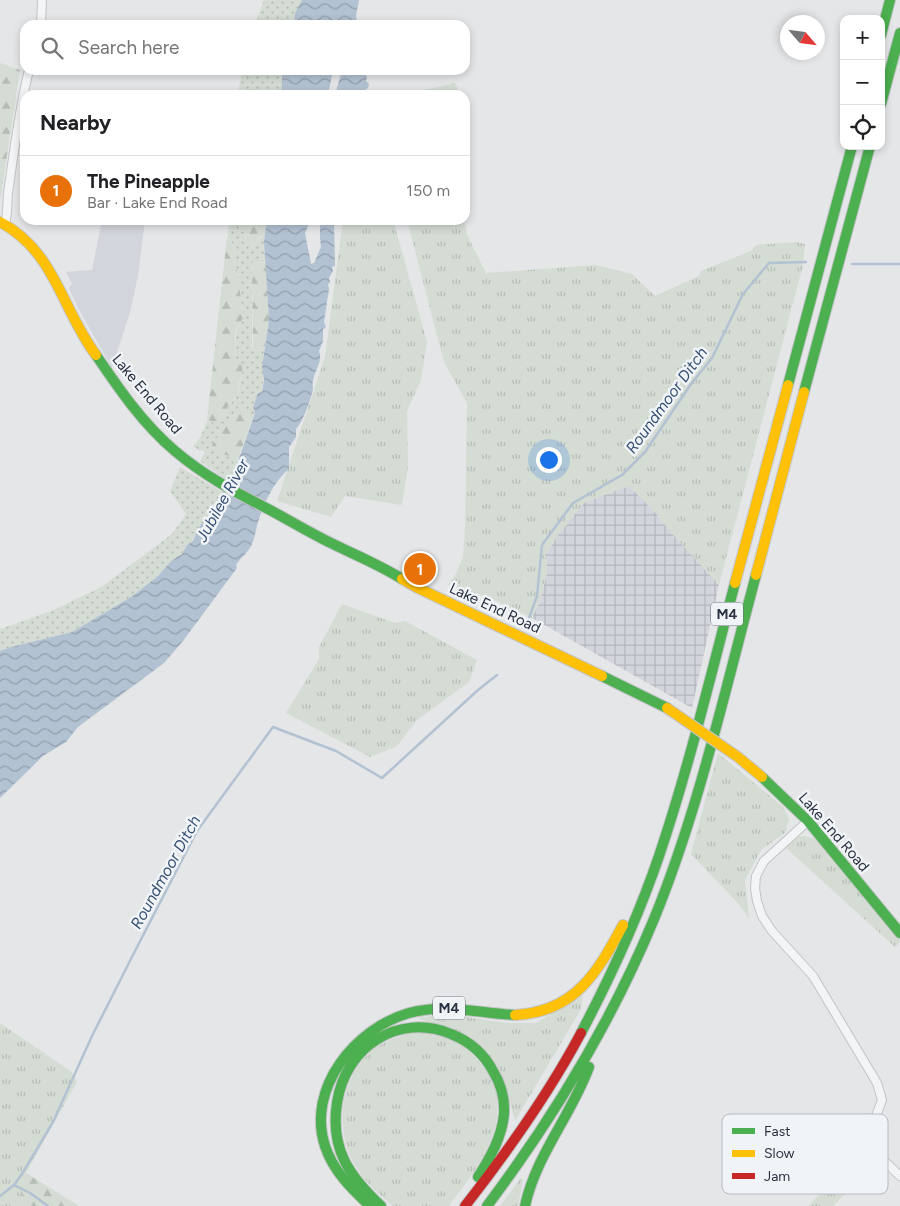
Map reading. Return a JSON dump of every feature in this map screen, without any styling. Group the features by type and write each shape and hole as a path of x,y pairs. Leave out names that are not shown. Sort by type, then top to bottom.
{"main road":[{"path":"885,20 890,0"},
{"path":"885,89 900,32"},
{"name":"M4","path":"465,1206 510,1146 561,1068 620,953 658,858 694,739 851,150"},
{"name":"M4","path":"487,1206 548,1122 582,1065 606,1022 636,960 660,901 694,803 869,150"},
{"name":"Lake End Road","path":"3,223 24,237 45,262 57,282 79,330 135,407 162,439 188,461 219,483 329,542 388,570 416,587 544,647 667,708 738,757 808,821 900,933"},
{"name":"M4","path":"370,1206 333,1167 323,1134 321,1115 328,1087 336,1069 347,1054 373,1030 389,1021 417,1011 449,1008 494,1014 521,1015 547,1009 568,999 583,987 600,967 658,858"},
{"name":"M4","path":"526,1206 533,1178 580,1089 606,1022"},
{"name":"M4","path":"381,1206 353,1177 341,1156 335,1124 337,1098 347,1071 368,1044 393,1031 423,1026 450,1032 474,1045 494,1070 503,1097 504,1116 500,1134 487,1162 461,1206"}],"street":[{"path":"42,0 42,20"},
{"path":"25,90 28,75"},
{"path":"3,223 8,216 8,196 20,118"},
{"path":"808,821 764,861 756,876 757,901 762,916 772,931 813,976 877,1083 882,1100 877,1114"},
{"path":"888,1164 900,1176"}],"shaded area":[{"path":"101,225 144,225 138,276 130,312 112,368 78,308 69,288 72,284 66,272 92,270"},
{"path":"629,486 656,513 719,585 692,708 532,618 540,601 547,573 546,555 557,536 585,502"}],"green space":[{"path":"264,0 302,0 295,13 294,20 257,20"},
{"path":"0,63 20,70 0,201"},
{"path":"241,75 282,75 281,90 239,90"},
{"path":"455,83 458,90 424,90"},
{"path":"229,225 244,225 247,246 253,247 260,238 264,237 266,262 252,262 252,349 264,351 262,392 258,393 253,407 255,413 252,420 239,406 211,447 219,453 238,459 228,481 200,461 205,452 193,446 200,438 207,421 217,422 238,394 243,366 235,360 236,332 244,317 233,244 228,237"},
{"path":"244,225 266,225 265,237 260,237 253,247 247,246"},
{"path":"342,225 395,225 427,342 421,380 407,411 408,467 402,505 345,496 331,517 277,501 325,357"},
{"path":"408,225 465,225 467,235 486,273 596,265 632,274 655,296 699,276 701,271 751,251 756,245 796,242 805,244 803,265 719,585 656,513 629,486 585,502 557,536 546,555 547,573 540,601 532,618 488,597 448,585 456,574 463,556 467,403 444,362"},
{"path":"227,237 233,244 244,317 235,332 235,360 243,366 237,394 217,422 207,420"},
{"path":"252,262 266,263 269,320 264,351 253,349"},
{"path":"239,406 252,420 238,459 219,453 210,447"},
{"path":"180,467 222,492 213,511 199,527 193,541 187,545 182,554 171,561 158,576 131,597 72,632 0,651 0,629 54,610 103,586 172,534 186,514 170,491"},
{"path":"342,604 395,623 405,621 477,660 469,682 417,720 397,746 370,757 286,713 319,659 319,647"},
{"path":"718,753 783,807 789,819 785,833 761,850 745,880 749,918 736,901 691,854"},
{"path":"805,836 815,839 827,851 898,936 900,942 895,947 784,846 794,837"},
{"path":"583,995 581,1009 515,1121 508,1096 495,1063 428,1022 418,1018 444,1014 507,1023 536,1023"},
{"path":"0,1023 72,1072 77,1082 26,1173 21,1206 0,1206"},
{"path":"424,1032 456,1042 469,1051 482,1065 493,1083 498,1101 497,1120 483,1157 449,1206 393,1206 366,1181 354,1164 344,1135 344,1103 347,1088 354,1073 374,1049 398,1037"},
{"path":"26,1173 79,1206 21,1206"},
{"path":"521,1178 523,1180 518,1206 500,1206"},
{"path":"819,1194 845,1194 833,1206 809,1206"}],"water":[{"path":"302,0 359,0 357,20 294,20 295,13"},
{"path":"282,75 332,75 329,90 281,90"},
{"path":"341,75 366,75 366,81 369,84 365,90 336,90"},
{"name":"Jubilee River","path":"266,225 309,225 305,233 311,264 314,263 321,247 320,225 334,225 335,266 332,267 333,271 329,278 324,322 326,327 323,329 323,341 319,351 320,359 314,377 313,389 304,416 296,429 296,437 289,447 289,469 266,500 249,550 236,565 237,568 183,641 164,663 78,727 66,742 43,756 0,798 0,651 72,632 131,597 158,576 193,541 199,527 213,511 236,467 255,413 253,407 258,393 262,392 264,380 262,367 269,320 264,241"}],"waterway":[{"name":"Roundmoor Ditch","path":"529,618 537,596 542,545 573,503 622,475 645,452 691,384 712,358 743,294 769,263 806,262"},
{"name":"Roundmoor Ditch","path":"852,264 900,264"},
{"name":"Roundmoor Ditch","path":"0,1196 14,1185 22,1174 53,1122 92,1036 197,831 273,727 336,751 382,778 478,690 497,675"},
{"path":"14,1185 30,1193 48,1206"}],"traffic: fast":[{"path":"885,19 890,0"},
{"path":"885,89 900,33"},
{"path":"788,385 851,150"},
{"path":"804,392 869,150"},
{"path":"96,355 142,418 163,441 197,468 231,490 402,579"},
{"path":"487,1206 558,1104 580,1068 619,995 654,919 685,835 698,792 756,575"},
{"path":"581,1033 623,946 659,856 690,755 735,583"},
{"path":"602,676 667,708"},
{"path":"762,777 808,821 900,933"},
{"path":"370,1206 338,1171 325,1146 321,1124 323,1103 329,1082 340,1063 354,1046 371,1032 389,1021 409,1013 422,1010 462,1009 515,1015"},
{"path":"381,1206 360,1184 344,1160 336,1134 337,1103 342,1083 351,1066 363,1051 377,1039 394,1031 412,1028 431,1028 451,1034 464,1040 475,1049 493,1071 503,1097 503,1123 495,1147 478,1177"},
{"path":"525,1206 537,1170 582,1085 589,1067"}],"traffic: slow":[{"path":"0,222 18,234 33,248 45,264 84,337 96,355"},
{"path":"735,583 788,385"},
{"path":"756,575 804,392"},
{"path":"402,579 602,676"},
{"path":"667,708 738,757 762,777"},
{"path":"515,1015 536,1012 554,1006 569,998 593,974 604,959 623,925"}],"traffic: jam":[{"path":"465,1206 527,1122 581,1033"}],"place":[{"name":"The Pineapple","path":"420,569"}]}
